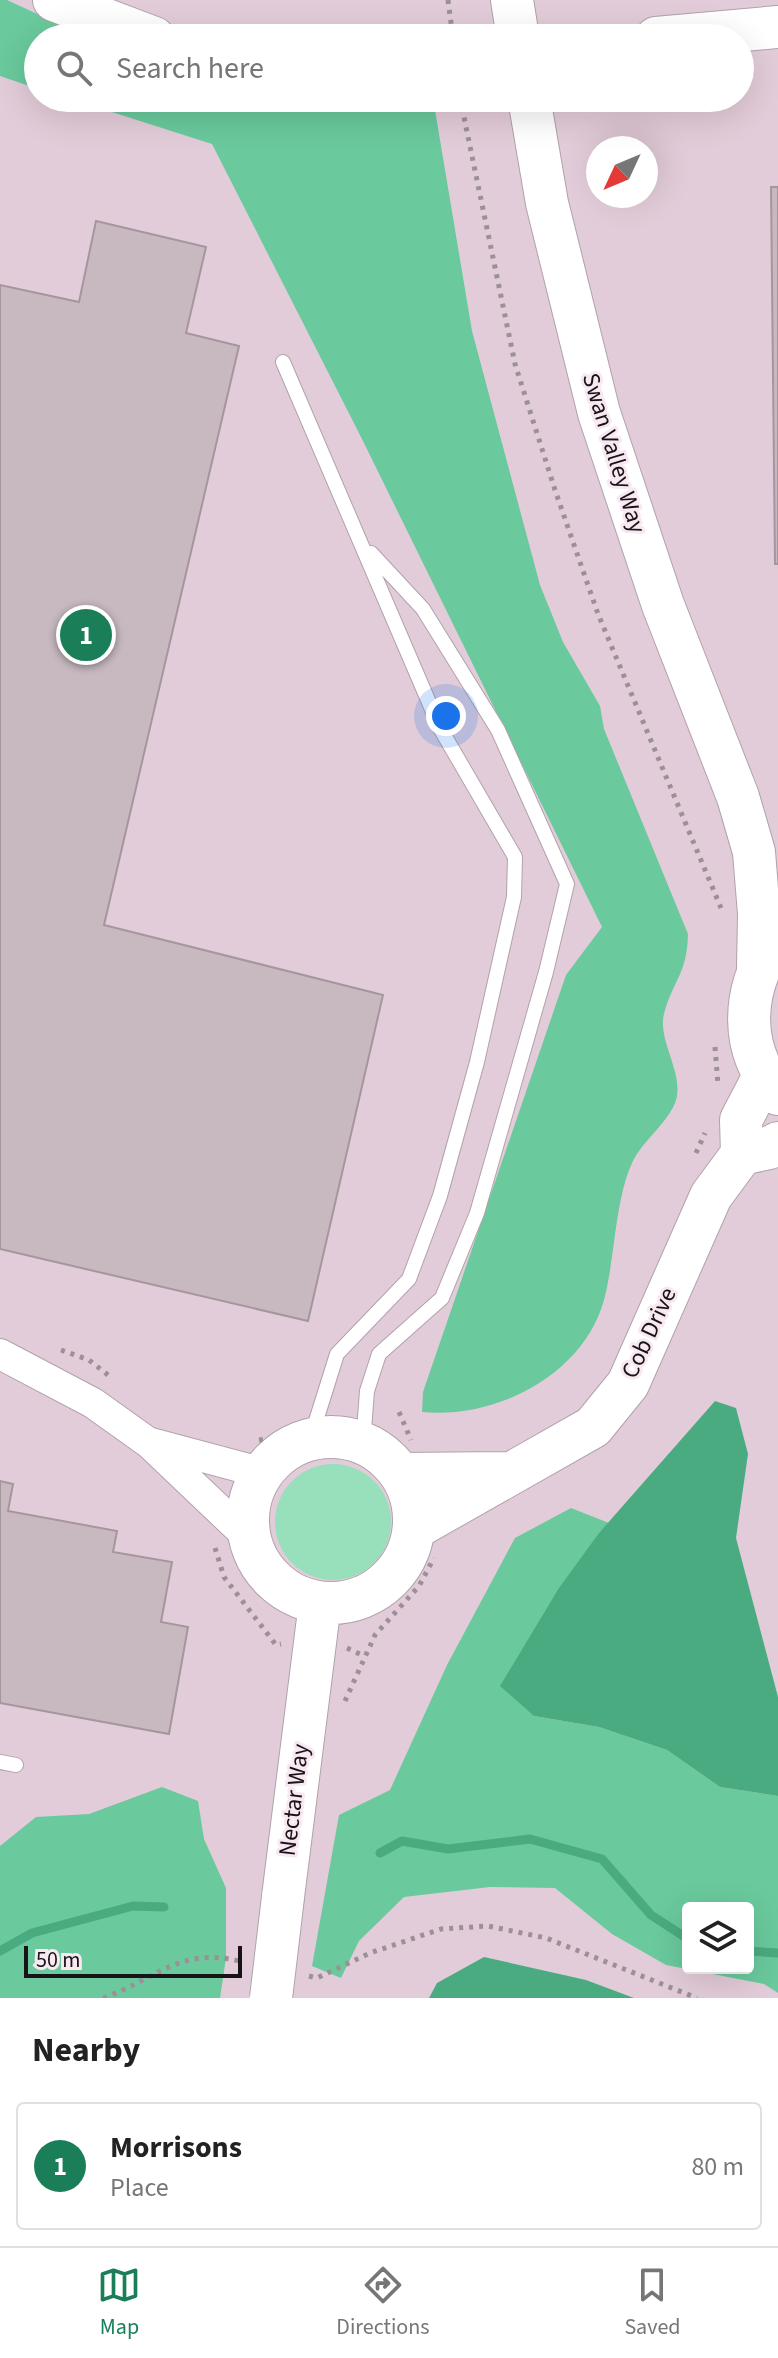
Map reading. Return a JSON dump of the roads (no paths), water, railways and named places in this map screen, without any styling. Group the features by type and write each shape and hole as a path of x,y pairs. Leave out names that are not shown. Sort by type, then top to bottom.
{"street":[{"path":"54,0 117,24"},
{"path":"512,0 516,24"},
{"path":"754,29 778,27"},
{"name":"Swan Valley Way","path":"531,112 547,203 599,413 663,605 738,797 754,852 759,914 768,953 749,999 748,1026 753,1052 771,1085"},
{"name":"Swan Valley Way","path":"738,797 778,843"},
{"name":"Cob Drive","path":"428,1539 514,1473 593,1427 628,1384 711,1196 760,1148 741,1120 771,1085"},
{"path":"0,1354 93,1403 149,1443 230,1536 259,1562 275,1582 296,1596 319,1619 347,1602 373,1593 428,1539 413,1499 413,1459 384,1456 363,1443 304,1431 283,1452 260,1457 149,1443"},
{"path":"230,1536 248,1516 260,1457"},
{"name":"Cob Drive","path":"413,1459 514,1473"},
{"name":"Nectar Way","path":"271,1998 319,1619"}],"lane":[{"path":"283,362 365,547 398,635 440,728 515,857 514,897 477,1062 440,1196 409,1279 337,1354 304,1431"},
{"path":"363,1443 367,1391 379,1354 442,1298 477,1213 546,972 567,884 498,730 423,609 365,547"},
{"path":"0,1762 16,1765"}],"waterway":[{"path":"380,1853 402,1841 448,1849 530,1839 602,1859 651,1915 682,1935"},
{"path":"0,1951 32,1933 133,1906 164,1907"},
{"path":"754,1951 778,1953"}],"place":[{"name":"Morrisons","path":"86,635"}]}
